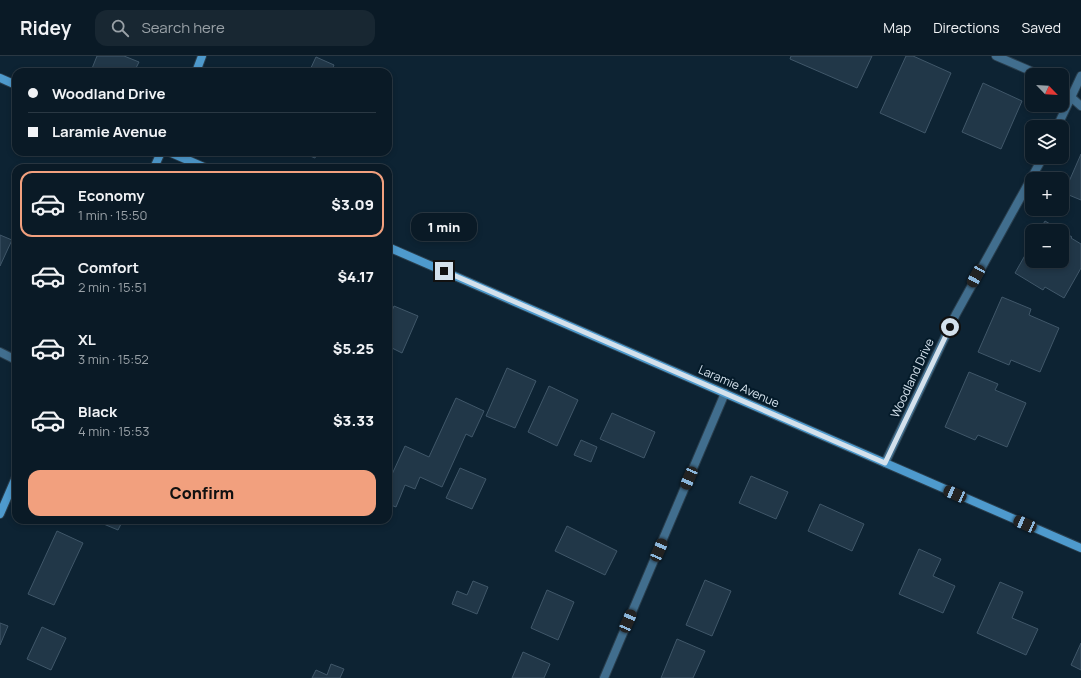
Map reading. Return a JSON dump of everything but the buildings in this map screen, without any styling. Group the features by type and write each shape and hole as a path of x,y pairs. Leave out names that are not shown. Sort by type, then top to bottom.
{"street":[{"path":"198,68 202,56"},
{"path":"996,56 1025,69"},
{"path":"1060,120 1081,76"},
{"path":"0,78 12,83"},
{"path":"1071,98 1081,106"},
{"path":"178,156 197,164"},
{"name":"Woodland Drive","path":"885,463 956,314 1039,164"},
{"name":"Laramie Avenue","path":"392,249 1081,548"},
{"path":"0,352 12,358"},
{"path":"604,678 725,393"},
{"path":"0,514 12,486"}],"route":[{"path":"444,271 885,463 950,327"}]}
